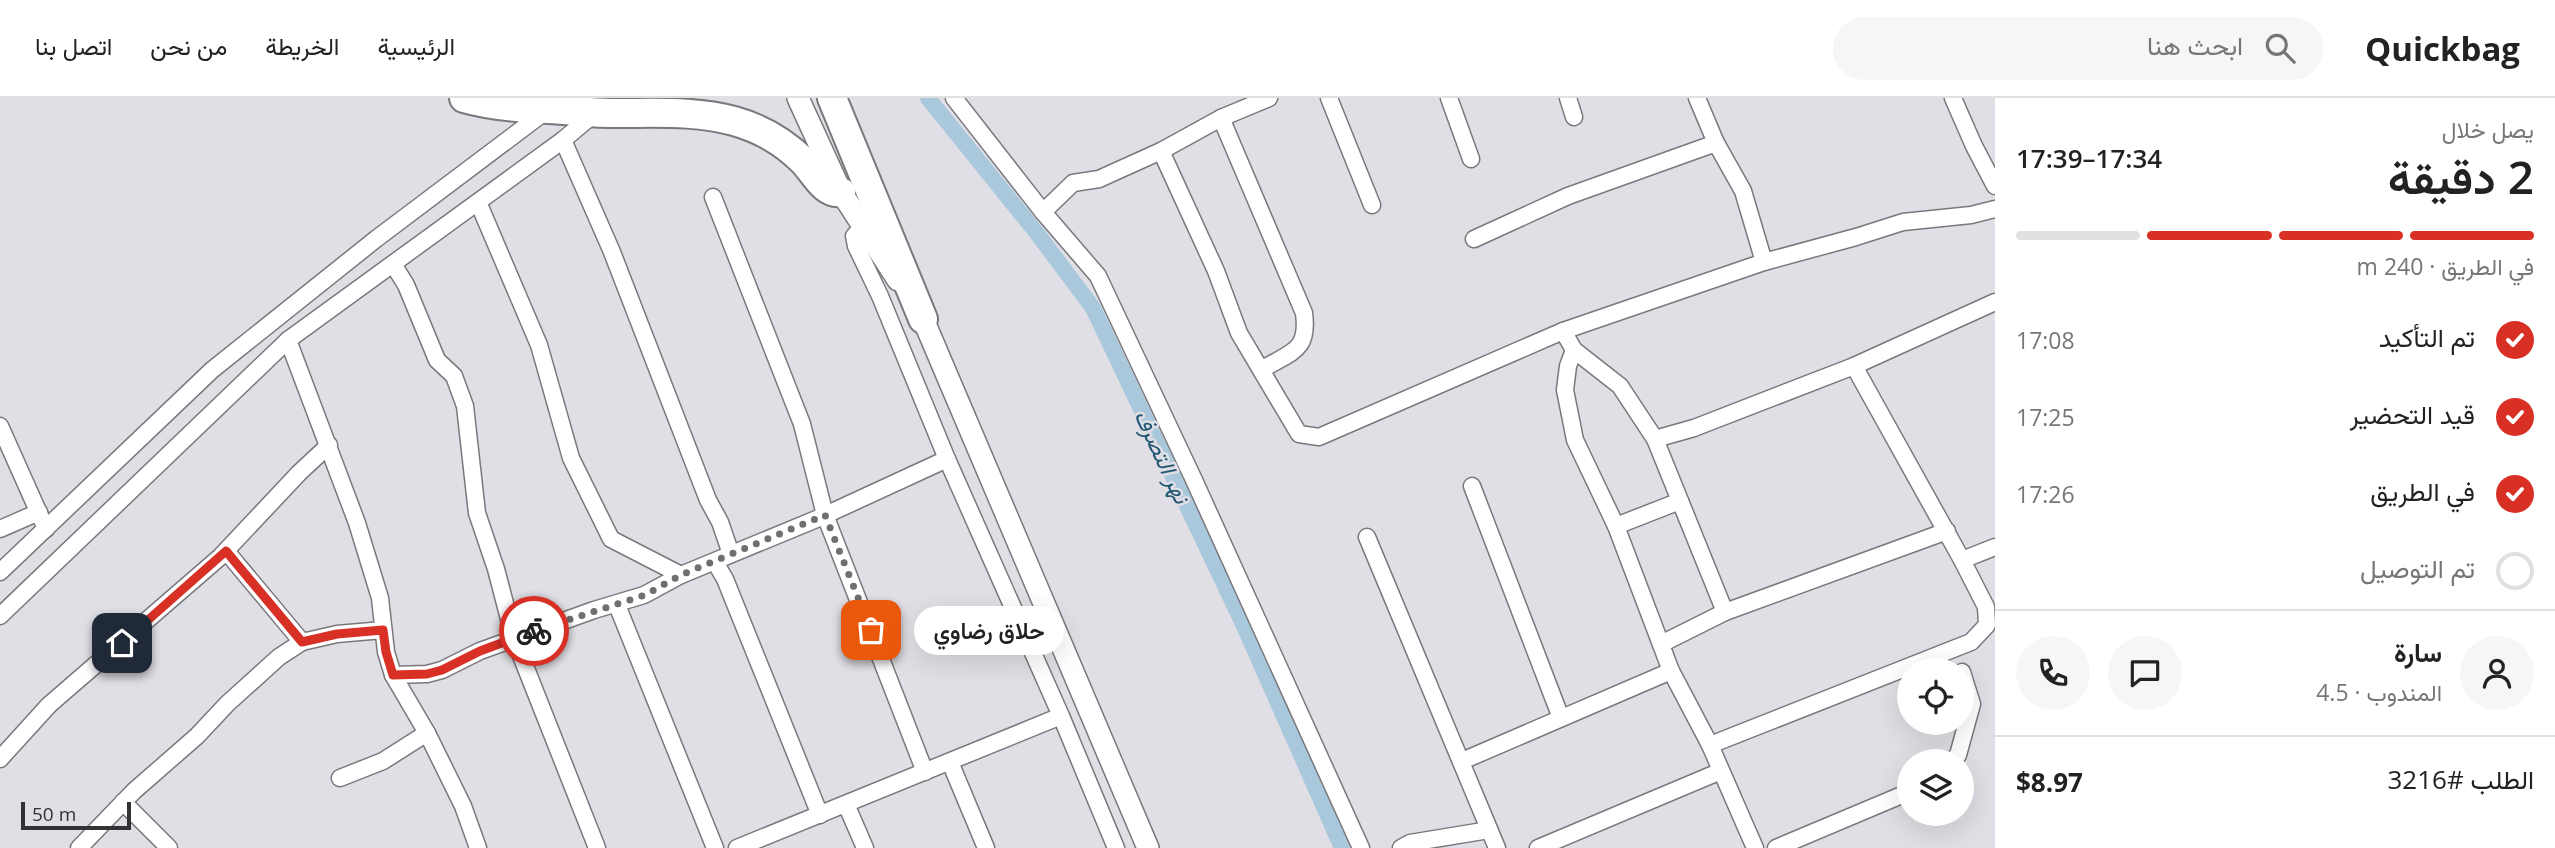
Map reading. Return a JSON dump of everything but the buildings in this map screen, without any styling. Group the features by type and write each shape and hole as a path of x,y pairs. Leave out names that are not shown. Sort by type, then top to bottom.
{"highway":[{"path":"464,98 525,110 548,109 594,114 687,113 733,121 782,143 802,160 828,190 834,193 842,192"},
{"path":"832,98 923,319"}],"street":[{"path":"798,98 842,192 923,319 1148,848"},
{"path":"954,98 1043,212 1098,276 1361,848"},
{"path":"1043,212 1073,183 1099,179 1161,151 1221,118 1269,98"},
{"path":"1329,98 1372,205"},
{"path":"1449,98 1471,159"},
{"path":"1569,98 1574,117"},
{"path":"1697,98 1716,143 1743,191 1764,262"},
{"path":"1953,98 1995,186"},
{"path":"0,572 182,397 253,335 548,109"},
{"path":"0,616 288,340 563,140 594,114"},
{"path":"1221,118 1304,313 1306,333 1299,348 1263,369"},
{"path":"563,140 612,252 731,554"},
{"path":"1474,239 1568,196 1716,143"},
{"path":"1161,151 1216,271 1239,333 1263,369 1286,416 1299,434 1319,438 1563,331 1764,262 1903,222 1971,215 1995,209"},
{"path":"713,197 802,424 825,515 925,772"},
{"path":"478,202 538,345 571,458 611,539 681,575"},
{"path":"863,226 854,236 856,246 880,296 947,459 1061,716 1116,848"},
{"path":"393,264 406,285 437,360 454,376 465,406 477,513 496,569 514,638 597,848"},
{"path":"305,295 320,317"},
{"path":"1655,439 1694,428 1854,366 1995,302"},
{"path":"1563,331 1574,350 1620,386 1655,439 1725,612"},
{"path":"288,340 357,523 380,598 386,652 393,675 427,733 463,806 478,848"},
{"path":"1574,350 1564,390 1575,440 1616,526 1671,671 1710,745 1755,848"},
{"path":"1710,745 1971,642 1987,625 1986,607 1962,560 1854,366"},
{"path":"0,426 46,528"},
{"path":"0,759 50,705 226,551 299,472 328,445"},
{"path":"393,675 427,674 442,670 514,638 645,595 681,575 825,515 947,459"},
{"path":"1472,486 1561,718"},
{"path":"1616,526 1680,501"},
{"path":"0,529 39,512"},
{"path":"1661,644 1725,612 1947,531"},
{"path":"1367,537 1497,848"},
{"path":"1962,560 1995,547"},
{"path":"226,551 302,642"},
{"path":"715,562 725,579 820,816"},
{"path":"617,605 715,848"},
{"path":"79,848 123,802 279,657 302,642 337,634 383,630"},
{"path":"1954,648 1957,658"},
{"path":"1462,761 1671,671"},
{"path":"742,847 1061,716"},
{"path":"340,778 383,761 427,733"},
{"path":"950,762 986,848"},
{"path":"1538,848 1721,771"},
{"path":"1776,848 1897,797"},
{"path":"123,802 169,848"},
{"path":"846,804 865,848"},
{"path":"1401,848 1410,842 1489,830"}],"waterway":[{"name":"نهر التصرف","path":"928,98 1036,232 1093,308 1244,626 1342,848"}],"way so far":[{"path":"534,631 645,595 681,575 825,515 871,630"}],"place":[{"name":"حلاق رضاوي","path":"871,630"}],"route":[{"path":"122,643 226,551 302,642 337,634 383,630 393,675 427,674 442,670 480,651 534,631"}]}
